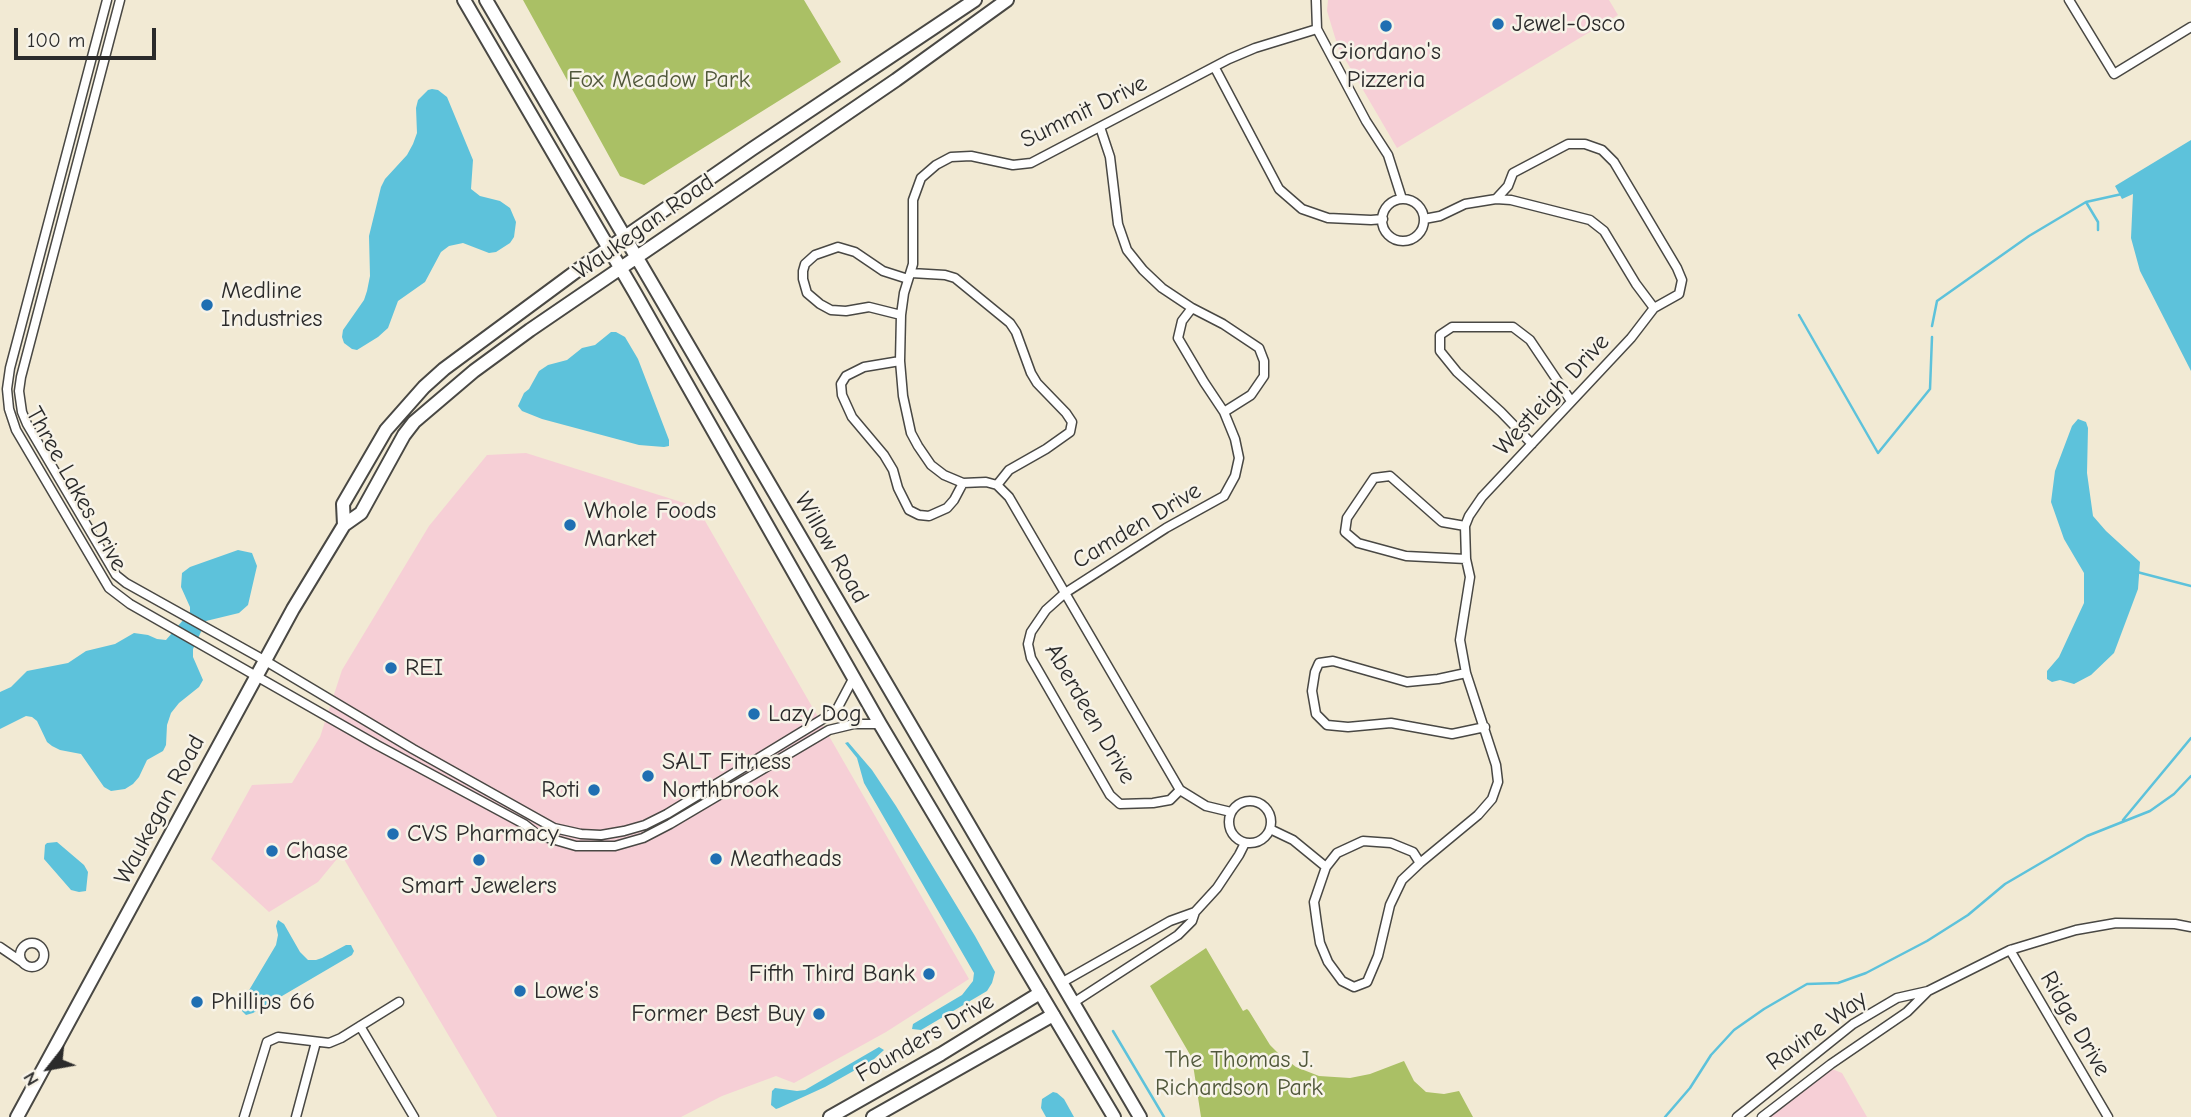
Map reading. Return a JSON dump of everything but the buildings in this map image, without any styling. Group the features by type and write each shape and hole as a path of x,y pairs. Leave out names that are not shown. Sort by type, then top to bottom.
{"main road":[{"name":"Willow Road","path":"464,0 880,724 1114,1117"},
{"name":"Willow Road","path":"486,0 1140,1117"},
{"name":"Waukegan Road","path":"344,525 343,503 386,430 424,387 608,249 975,0"},
{"name":"Waukegan Road","path":"17,1117 264,660 344,525 361,513 414,422 474,371 1007,0"},
{"name":"Founders Drive","path":"830,1117 1061,983"},
{"name":"Founders Drive","path":"873,1117 1073,1003"}],"street":[{"name":"Three Lakes Drive","path":"107,0 10,368 8,401 16,430 109,588 169,627 377,745 524,824 538,835 576,846 615,846 643,838 829,730 854,724 880,724"},
{"name":"Three Lakes Drive","path":"120,0 25,359 19,391 27,425 116,575 545,823 554,828 581,834 601,835 624,831 645,825 667,814 836,712 854,677"},
{"path":"1316,0 1317,29 1366,121 1388,155 1402,200"},
{"path":"2069,0 2114,74 2191,27"},
{"name":"Summit Drive","path":"998,485 986,482 963,483 944,475 931,465 912,433 903,396 900,361 901,315 914,254 913,200 921,178 951,157 971,156 1013,165 1031,163 1229,59 1317,29"},
{"path":"1214,68 1279,189 1302,209 1328,218 1383,219"},
{"path":"1100,127 1110,157 1118,224 1127,250 1161,288 1259,348 1264,361 1264,376 1251,395 1224,412"},
{"name":"Westleigh Drive","path":"1465,526 1482,497 1631,338 1654,308 1679,294 1682,280 1616,164 1602,150 1585,144 1568,144 1513,173 1508,186 1496,199"},
{"path":"1424,219 1440,216 1465,204 1496,199 1511,200 1590,220 1604,230 1636,284 1654,308"},
{"path":"1402,200 1417,205 1424,219 1422,229 1415,237 1401,241 1387,233 1383,219 1391,204 1402,200"},
{"path":"901,315 869,307 831,310 807,293 803,279 805,264 815,255 838,247 855,252 883,271 909,276 946,275 955,278 1002,316 1016,332 1037,383 1072,422 1070,432 1009,470 998,485"},
{"name":"Camden Drive","path":"1065,593 1166,528 1224,496 1235,476 1239,458 1224,412 1178,338 1182,320 1192,308"},
{"path":"1532,444 1457,372 1440,351 1440,335 1452,327 1513,327 1530,341 1571,401"},
{"path":"900,361 864,367 846,376 841,384 842,395 852,417 884,455 909,510 929,516 947,508 963,483"},
{"path":"1420,863 1413,852 1391,844 1363,841 1337,853 1326,867 1314,902 1320,943 1328,962 1342,981 1354,987 1367,982 1378,956 1390,905 1402,880 1478,815 1492,799 1498,782 1485,727 1466,673 1460,640 1469,577 1465,526 1442,522 1391,476 1374,478 1347,518 1345,532 1358,543 1406,555 1466,559"},
{"name":"Aberdeen Drive","path":"998,485 1010,497 1180,790 1170,800 1120,804 1110,795 1031,657 1028,644 1031,632 1046,610 1065,593"},
{"path":"1466,673 1438,680 1407,682 1333,661 1319,663 1312,691 1316,714 1327,725 1348,727 1391,723 1452,734 1485,727"},
{"path":"1180,790 1206,806 1231,812"},
{"path":"1248,800 1262,804 1270,815 1270,829 1263,839 1251,844 1245,843 1230,831 1231,812 1235,806 1248,800"},
{"path":"1270,829 1293,840 1326,867"},
{"path":"1073,1003 1178,935 1217,888 1245,843"},
{"path":"1061,983 1170,921 1195,912"},
{"name":"Ravine Way","path":"1737,1117 1853,1024 1897,998 1928,990 2010,950 2076,930 2116,923 2175,924 2191,927"},
{"path":"0,947 22,962"},
{"name":"Ridge Drive","path":"2010,950 2108,1117"},
{"name":"Ravine Way","path":"1762,1117 1831,1064 1908,1012 1928,990"},
{"path":"244,1117 267,1042 278,1037 329,1043 398,1002"},
{"path":"360,1026 414,1117"},
{"path":"296,1117 316,1042"}],"shaded area":[{"path":"1328,0 1609,0 1618,15 1397,148 1338,47 1327,11"},
{"path":"526,453 697,507 969,979 886,1032 794,1083 776,1076 722,1096 681,1117 497,1117 341,854 318,882 269,912 211,859 252,785 292,783 320,737 342,670 429,526 487,455"},
{"path":"1832,1069 1842,1073 1867,1117 1770,1117"}],"green space":[{"name":"Fox Meadow Park","path":"523,0 804,0 841,62 644,185 620,176"},
{"name":"The Thomas J. Richardson Park","path":"1206,948 1243,1011 1249,1011 1270,1045 1296,1067 1319,1076 1350,1078 1370,1074 1404,1061 1414,1081 1426,1092 1444,1094 1459,1091 1473,1117 1201,1117 1192,1058 1150,986"}],"water":[{"path":"432,89 447,97 473,160 471,189 480,196 500,201 510,208 516,222 514,237 496,252 489,253 463,243 449,246 441,252 425,282 398,301 388,328 357,350 352,349 344,343 343,330 364,300 367,291 370,276 369,236 381,187 413,144 417,133 418,100"},
{"path":"2191,140 2191,371 2140,271 2131,238 2133,194 2122,199 2115,186"},
{"path":"611,332 625,337 638,359 669,446 639,445 542,419 522,411 518,406 539,371 548,365 567,360 582,348 595,345"},
{"path":"2078,419 2086,422 2088,428 2087,473 2093,516 2140,562 2138,589 2114,653 2091,675 2074,684 2060,680 2052,682 2047,679 2047,671 2059,657 2084,603 2084,573 2064,539 2051,502 2055,471 2072,426"},
{"path":"238,550 252,553 257,566 248,605 239,613 206,621 193,649 193,657 203,680 171,713 163,751 147,760 133,784 125,789 111,791 104,787 81,754 52,746 32,717 26,716 0,729 0,692 11,687 27,671 68,663 86,651 115,644 134,633 166,640 190,612 181,587 182,573 190,567"},
{"path":"848,742 872,770 896,806 995,972 987,991 921,1030 912,1029 913,1024 962,995 973,981 974,973 864,783 857,758 845,743"},
{"path":"57,842 84,865 88,872 86,891 71,890 44,859 45,845"},
{"path":"278,920 284,924 300,952 308,960 322,958 346,945 351,945 354,951 352,955 246,1015 242,1011 242,1002 276,945"},
{"path":"879,1047 884,1050 873,1060 825,1087 776,1109 771,1105 772,1091 775,1088 805,1090"},
{"path":"1053,1092 1064,1099 1074,1117 1046,1117 1041,1108 1042,1099"}],"waterway":[{"path":"1932,326 1937,301 2029,236 2086,202 2122,194"},
{"path":"2086,202 2098,222 2098,230"},
{"path":"1799,315 1878,453 1930,389 1932,337"},
{"path":"2137,572 2191,586"},
{"path":"2123,820 2191,738"},
{"path":"1665,1117 1690,1088 1711,1055 1734,1030 1764,1009 1807,984 1838,983 1866,973 1927,941 1968,915 2005,884 2087,836 2150,811 2174,794 2191,776"},
{"path":"1113,1031 1164,1117"}],"place":[{"name":"Jewel-Osco","path":"1498,24"},
{"name":"Giordano's Pizzeria","path":"1386,26"},
{"name":"Medline Industries","path":"207,305"},
{"name":"Whole Foods Market","path":"570,525"},
{"name":"REI","path":"391,668"},
{"name":"Lazy Dog","path":"754,714"},
{"name":"SALT Fitness Northbrook","path":"648,776"},
{"name":"Roti","path":"594,790"},
{"name":"CVS Pharmacy","path":"393,834"},
{"name":"Chase","path":"272,851"},
{"name":"Meatheads","path":"716,859"},
{"name":"Smart Jewelers","path":"479,860"},
{"name":"Fifth Third Bank","path":"929,974"},
{"name":"Lowe's","path":"520,991"},
{"name":"Phillips 66","path":"197,1002"},
{"name":"Former Best Buy","path":"819,1014"}]}
